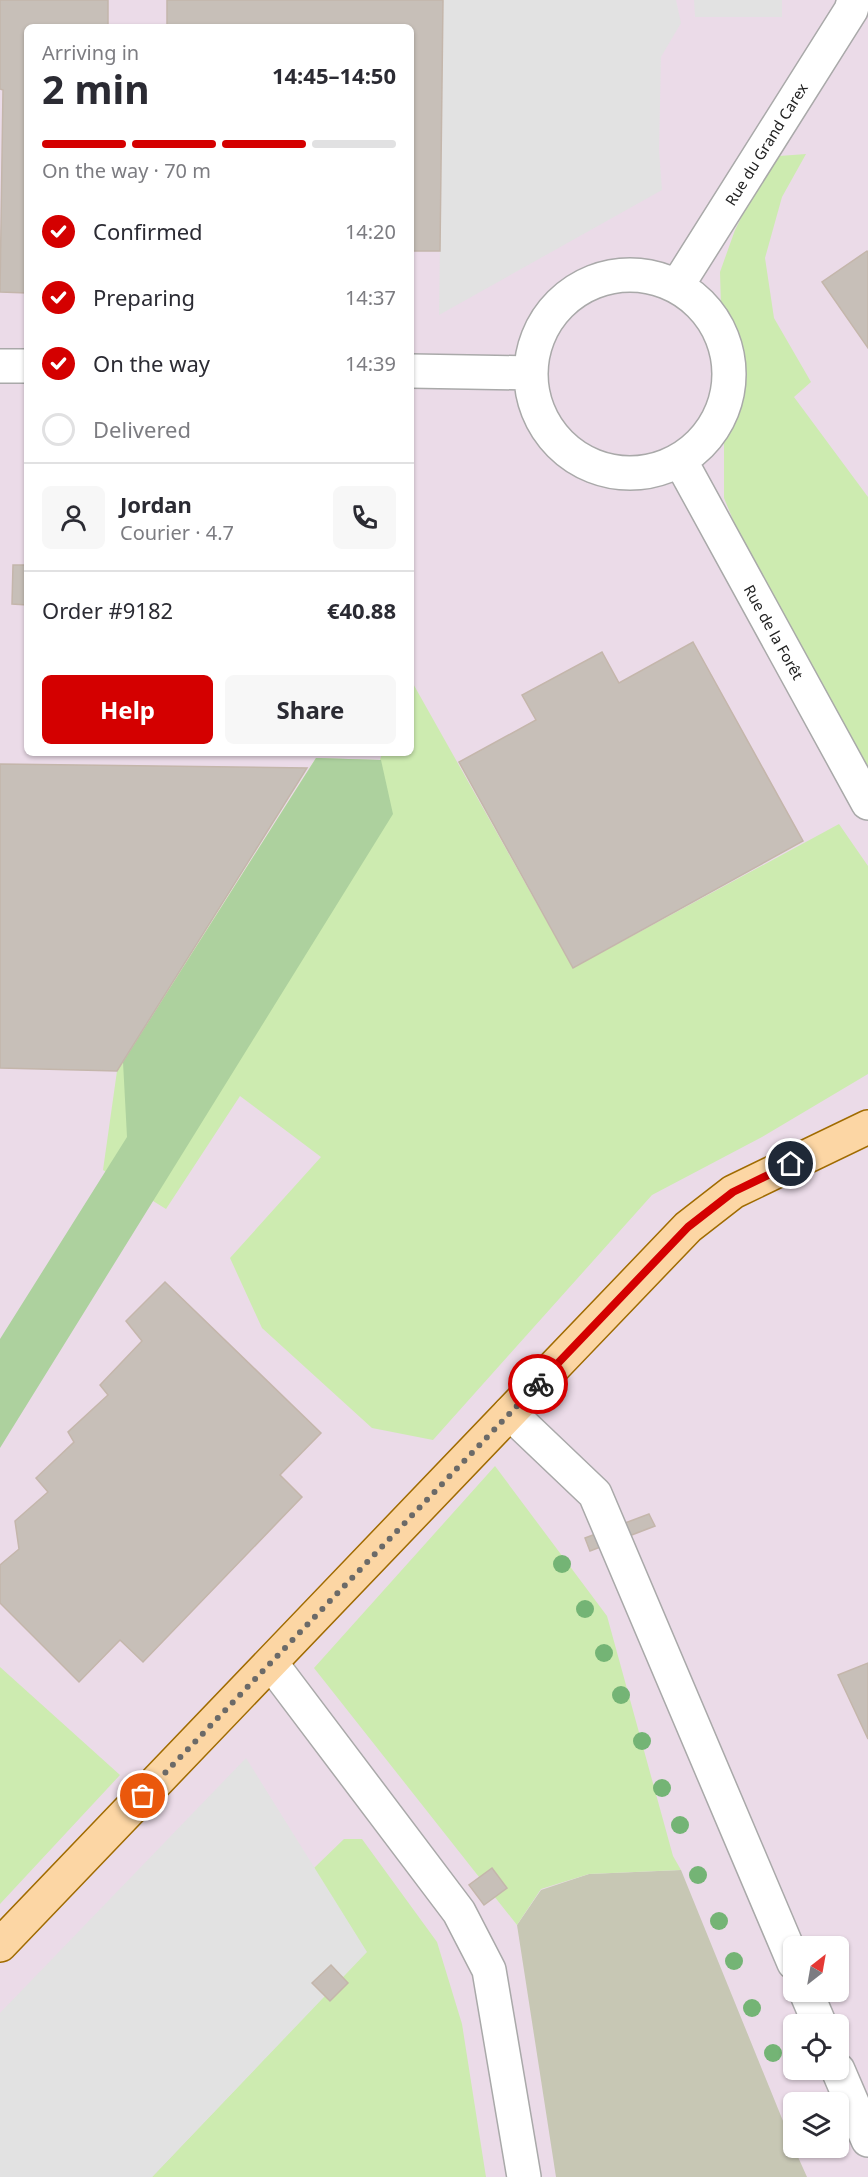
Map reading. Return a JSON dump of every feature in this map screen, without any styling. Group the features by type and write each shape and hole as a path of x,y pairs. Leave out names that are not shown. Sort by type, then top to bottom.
{"main road":[{"path":"0,1945 688,1227 733,1192 868,1127"}],"street":[{"name":"Rue du Grand Carex","path":"677,286 851,10 854,0"},
{"path":"620,275 650,277 677,286 701,305 719,329 728,357 729,388 721,417 704,441 680,460 652,471 623,473 593,467 568,452 547,430 535,403 531,373 535,344 548,318 567,297 592,282 620,275"},
{"path":"0,366 24,366"},
{"path":"414,371 531,373"},
{"name":"Rue de la Forêt","path":"680,460 868,803"},
{"path":"510,1413 595,1494 783,1938"},
{"path":"271,1663 459,1912 489,1970 524,2177"},
{"path":"842,2080 868,2140"}],"shaded area":[{"path":"0,0 868,0 868,2177 0,2177"},
{"path":"443,0 676,0 681,23 661,57 659,150 662,190 439,315"},
{"path":"694,0 782,0 782,17 695,17"},
{"path":"246,1758 367,1952 152,2177 0,2177 0,2013"},
{"path":"681,1870 783,2121 783,2158 798,2158 807,2177 556,2177 517,1925 541,1890 589,1874"}],"green space":[{"path":"806,154 782,197 765,258 774,318 811,382 794,397 868,497 868,777 757,578 724,498 724,443 738,392 735,354 721,307 720,272 735,230 757,186 779,156"},
{"path":"414,685 573,968 839,824 868,866 868,1074 762,1137 652,1195 433,1440 372,1428 262,1328 230,1258 321,1157 240,1096 166,1209 103,1170 117,1071 316,758 380,760 381,756 414,756"},
{"path":"316,758 381,760 393,814 0,1448 0,1339 127,1137 123,1062"},
{"path":"495,1466 607,1616 673,1856 681,1870 589,1874 541,1889 517,1925 314,1668"},
{"path":"0,1667 120,1775 0,1904"},
{"path":"344,1839 362,1839 437,1942 462,2024 486,2177 152,2177 366,1952 314,1868"}],"building":[{"path":"0,0 108,0 108,24 24,24 24,293 0,292 3,90 0,89"},
{"path":"167,0 443,0 440,251 414,251 414,24 167,24"},
{"path":"867,251 868,253 868,348 822,282"},
{"path":"13,565 24,565 24,605 12,604"},
{"path":"693,642 803,841 573,968 459,762 536,720 522,695 602,652 619,683"},
{"path":"0,764 307,768 117,1071 0,1068"},
{"path":"165,1282 321,1433 280,1475 302,1497 143,1662 120,1640 79,1682 0,1603 0,1565 19,1549 15,1521 48,1492 36,1478 74,1442 68,1432 108,1395 100,1385 142,1341 126,1321"},
{"path":"649,1514 655,1526 590,1551 585,1538"},
{"path":"868,1663 868,1739 838,1675"},
{"path":"492,1868 507,1888 484,1905 469,1885"},
{"path":"331,1965 348,1983 330,2001 312,1983"}],"way so far":[{"path":"143,1796 538,1384"}],"route":[{"path":"538,1384 688,1227 733,1192 791,1164"}]}
